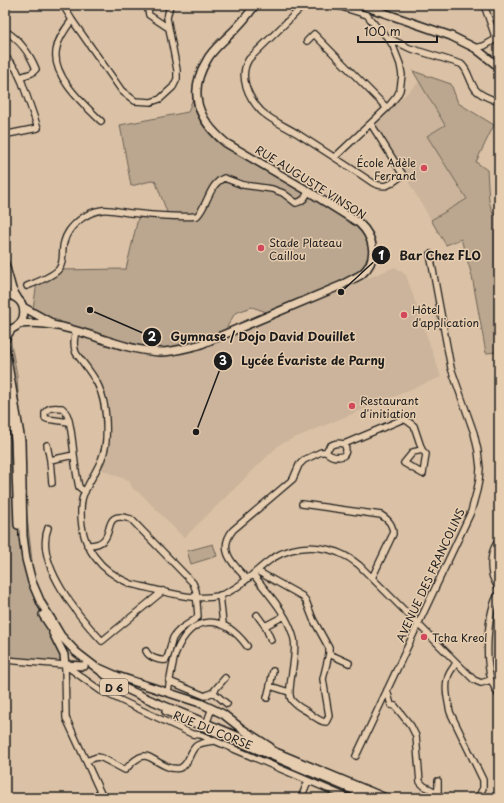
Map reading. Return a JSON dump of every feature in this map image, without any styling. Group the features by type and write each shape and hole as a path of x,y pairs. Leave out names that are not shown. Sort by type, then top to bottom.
{"main road":[{"name":"RUE AUGUSTE VINSON","path":"20,324 32,322 41,323 76,331 137,349 161,352 179,350 199,345 342,285 362,274 368,266 372,258 373,247 371,238 359,223 226,143 207,125 198,106 197,87 201,72 207,59 256,5"},
{"name":"RUE AUGUSTE VINSON","path":"248,14 261,5"},
{"path":"359,8 373,9 450,36 475,48 499,67"},
{"path":"5,264 12,289 23,307 23,318 20,324 8,330 5,340"},
{"path":"5,285 7,274"},
{"path":"5,295 14,296 18,299"},
{"name":"RUE AUGUSTE VINSON","path":"23,307 59,327"},
{"name":"D 6","path":"5,347 21,441 23,536 26,559 32,582 41,603 61,636 86,664 120,686 386,798"},
{"name":"D 6","path":"5,376 15,440 18,536 21,560 27,583 37,605 50,627 71,653 122,692 372,798"},
{"path":"50,627 64,655 65,665 86,664 212,708 223,714 242,729 266,743 278,753"}],"street":[{"path":"63,5 122,91 135,101 143,102 160,99 173,87 177,79 177,70 167,16 170,5"},
{"path":"147,5 149,15 168,26"},
{"path":"304,5 249,59 245,66 244,82 250,95 264,113 335,157 372,183 386,187 403,175 371,124"},
{"path":"335,5 359,8"},
{"path":"335,157 371,124 397,96 400,90 402,75 400,64 388,38 375,26 367,15 353,5"},
{"path":"475,48 497,40 484,5"},
{"path":"367,15 373,9"},
{"path":"72,20 58,43 56,55 59,71 74,95 101,121"},
{"path":"5,31 10,34 28,53 36,70 20,77"},
{"path":"307,41 314,34 387,108"},
{"path":"388,38 409,48 461,64 465,67 478,92 499,102"},
{"path":"5,56 16,69 20,77 38,128 8,134"},
{"path":"27,286 58,270 63,256 64,242 69,230 86,216 93,213 103,210 139,214 197,216 204,207 214,185 219,180 224,178 243,185 272,189 283,193 296,203 302,201 308,191"},
{"name":"AVENUE DES FRANCOLINS","path":"356,756 471,512 477,490 480,468 478,451 474,434 451,368 430,254"},
{"path":"76,331 73,343 74,348 100,390 106,423 104,454 81,501 81,519 87,546 100,564 130,584 197,598 220,595 247,579 274,558 282,554 299,548 320,548 331,550 348,557 359,566 477,682 491,680"},
{"path":"326,452 333,444 344,444 395,421 406,420 414,426 422,450 426,454 424,474 404,463 413,452 422,450"},
{"path":"69,422 74,446 79,487 85,492"},
{"path":"247,579 230,558 226,544 227,537 233,530 294,479 299,465 304,460 321,452 326,452 328,455 335,457 343,456 347,450 344,444"},
{"path":"47,445 52,483"},
{"path":"50,460 74,455"},
{"path":"302,504 381,515 390,521 393,534 372,578"},
{"path":"87,546 100,544 104,540 112,520 115,517 120,516 131,519 193,584 196,591 198,617 186,624 176,634 166,660 163,661 150,656 146,651"},
{"path":"48,528 46,533 46,551 55,575 76,611 102,641 163,591"},
{"path":"499,541 496,543 491,557 492,575 499,588"},
{"path":"255,573 297,593 306,601 313,619 328,645 329,654 323,679 330,716 328,721 322,722 290,698 289,692 295,652 294,639 284,616 255,573"},
{"path":"499,593 493,603 490,618 489,665 491,680 499,696"},
{"path":"220,595 223,624"},
{"path":"257,615 265,626 271,640"},
{"path":"265,626 284,616"},
{"path":"168,692 169,681 176,653 190,632 202,624 212,622 223,624 239,636 247,646"},
{"path":"329,654 349,663"},
{"path":"5,660 65,665 66,718 103,798"},
{"path":"456,663 448,676 448,701 450,712 483,780 483,788 478,798"},
{"name":"RUE DU CORSE","path":"65,665 101,691 192,734 202,734 214,741 349,798"},
{"path":"266,698 273,671"},
{"path":"169,681 206,696 213,692 225,678"},
{"path":"270,686 289,692"},
{"path":"387,690 391,704 411,726 416,736 420,782 424,786 438,792 438,781"},
{"path":"213,692 227,704"},
{"path":"208,719 212,708"},
{"path":"192,734 195,747"},
{"path":"86,761 97,757 102,758 125,770 132,762 142,756 148,756 169,767 178,769 184,766 195,747 204,742 214,741"},
{"path":"301,798 308,781"}],"shaded area":[{"path":"413,71 451,84 458,103 494,125 476,162 487,170 489,201 493,214 499,217 499,352 486,353 472,276 461,239 446,245 431,220 467,199 427,136 445,125"},
{"name":"École Adèle Ferrand","path":"419,82 445,125 427,137 467,199 431,220 374,124"},
{"path":"197,87 197,97 214,133 366,230 372,258 362,274 272,314 252,307 235,313 223,334 199,345 161,352 59,327 60,321 33,309 37,282 58,270 126,269 139,214 168,215 155,180 131,186 120,125 188,112"},
{"path":"395,267 406,275 441,377 280,444 184,538 142,495 133,489 129,481 98,468 104,454 106,423 100,390 76,353 76,331 179,350 344,288"},
{"path":"5,296 7,297 11,344 17,375 23,482 37,605 63,655 60,662 5,657"},
{"path":"213,544 217,556 191,564 187,551"}],"place":[{"name":"École Adèle Ferrand","path":"424,168"},
{"name":"Stade Plateau Caillou","path":"261,248"},
{"name":"Bar Chez FLO","path":"341,292"},
{"name":"Gymnase / Dojo David Douillet","path":"90,310"},
{"name":"Hôtel d'application","path":"404,315"},
{"name":"Restaurant d'initiation","path":"352,406"},
{"name":"Lycée Évariste de Parny","path":"196,432"},
{"name":"Tcha Kreol","path":"424,637"}]}
